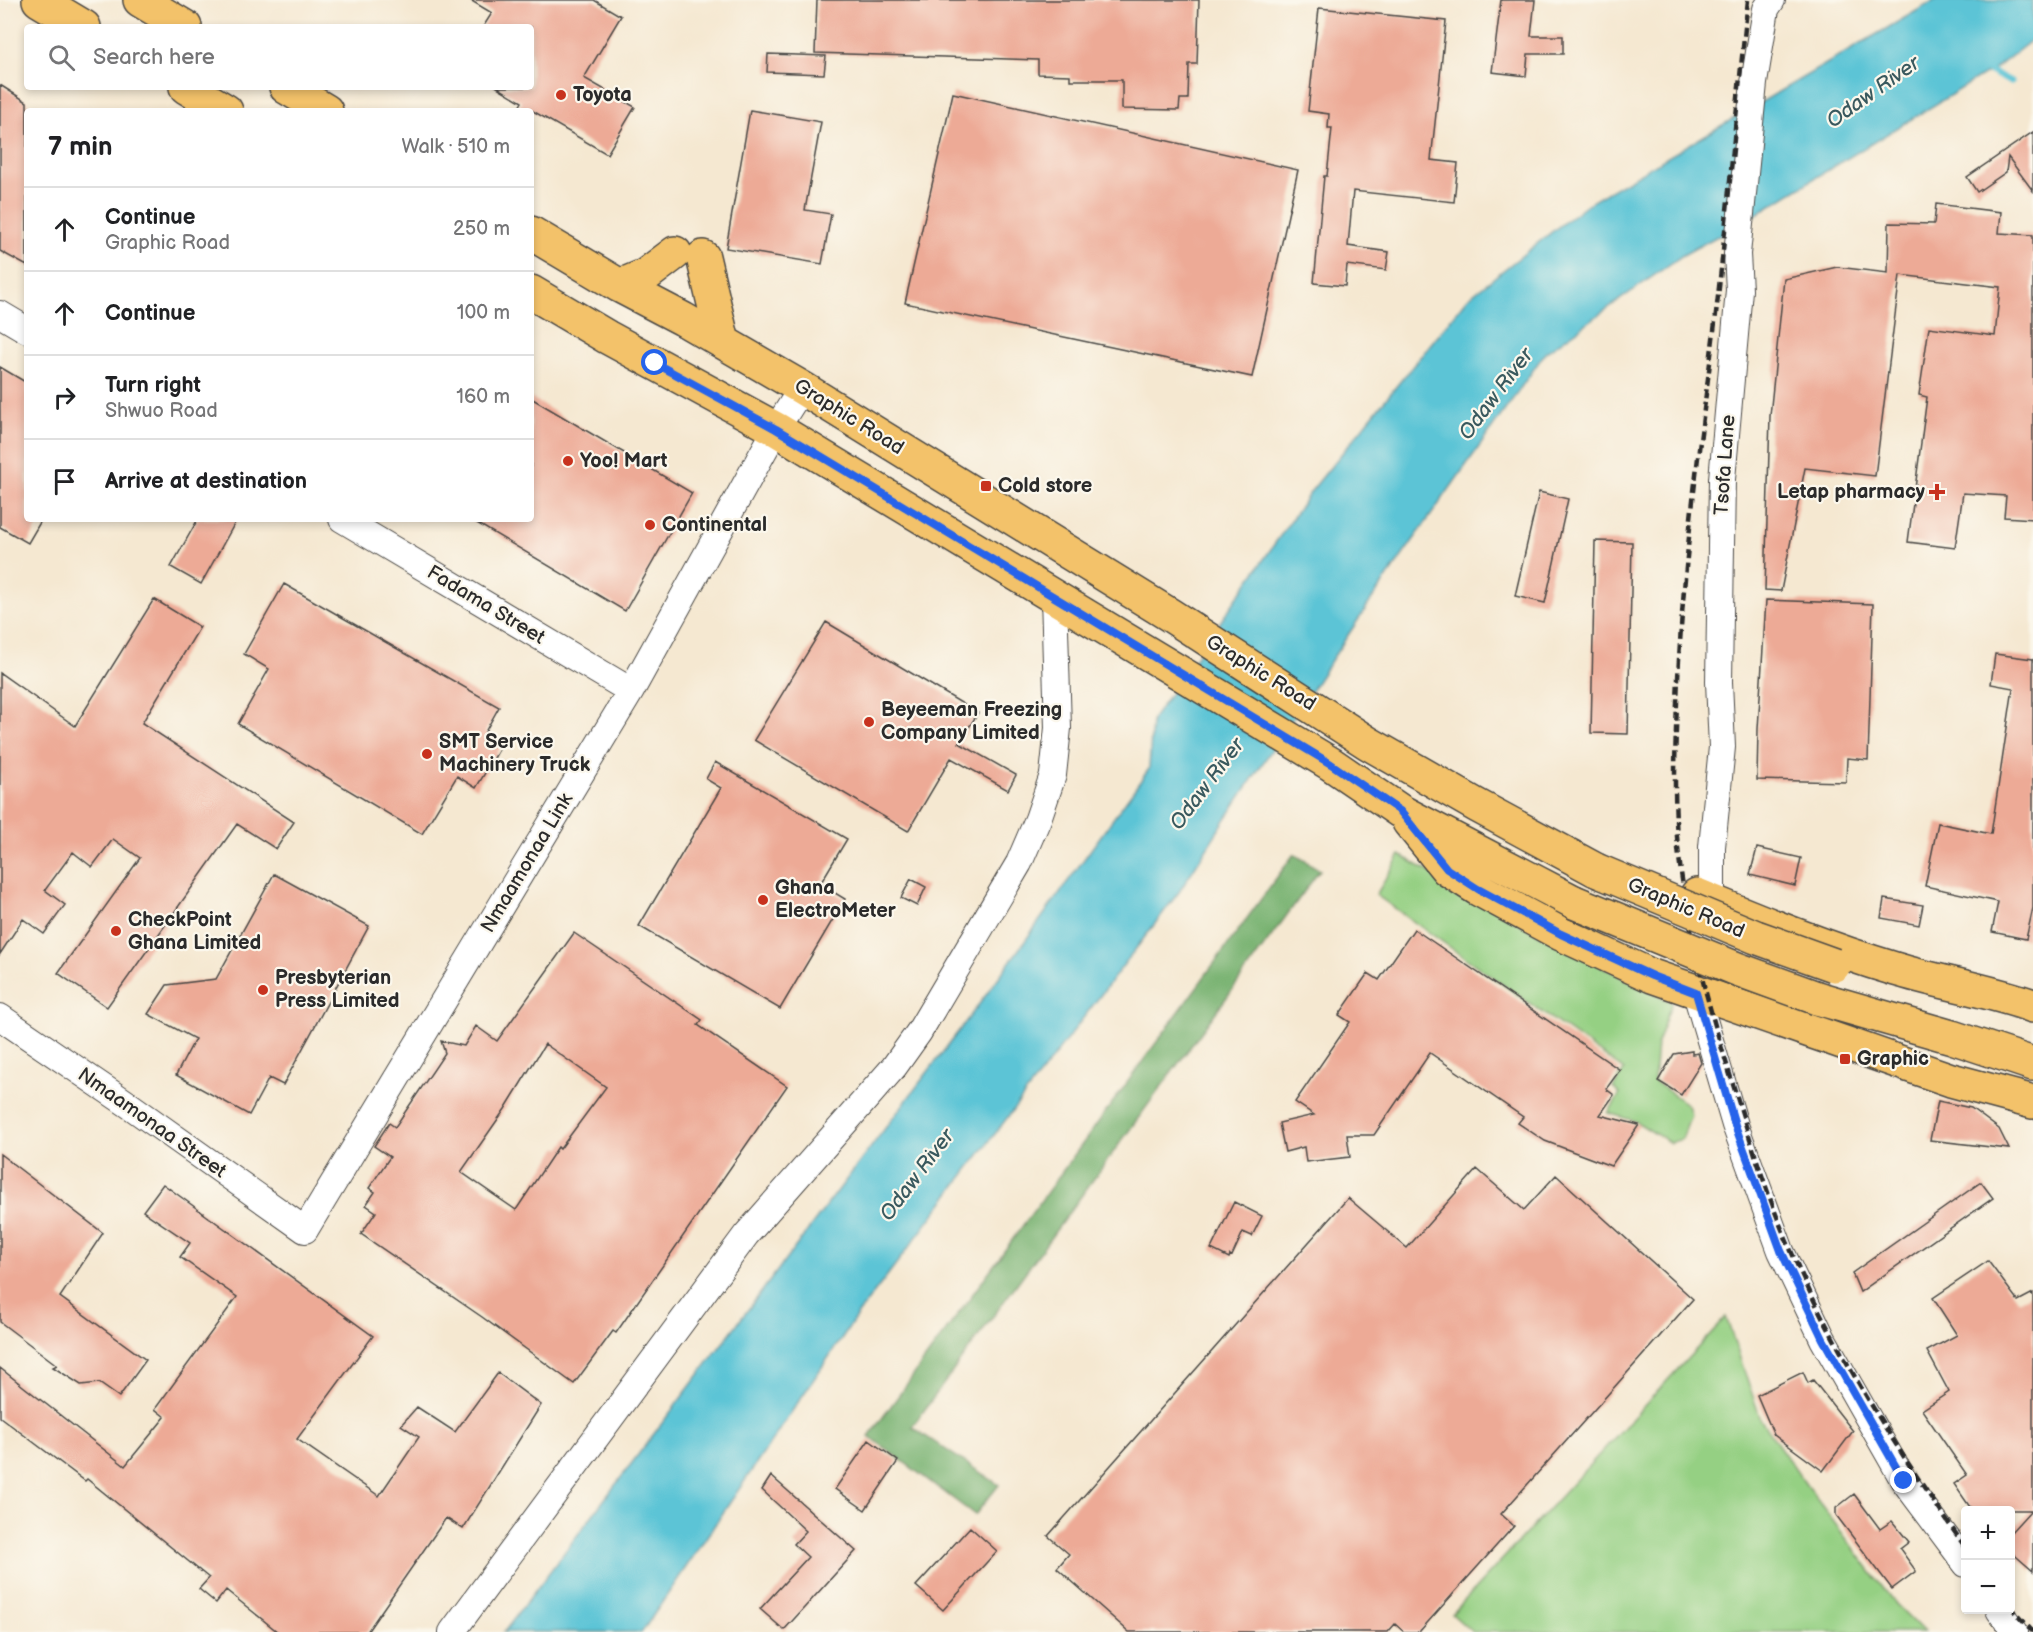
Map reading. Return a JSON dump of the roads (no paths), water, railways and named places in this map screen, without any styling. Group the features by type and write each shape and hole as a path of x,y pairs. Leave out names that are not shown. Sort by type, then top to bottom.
{"main road":[{"path":"39,0 79,24"},
{"path":"140,0 180,24"},
{"path":"191,90 221,108"},
{"path":"291,90 321,108"},
{"name":"Graphic Road","path":"534,235 802,388 1170,615 1368,743 1596,870 1756,937 1834,965 2033,1027"},
{"path":"620,286 689,255 723,342"},
{"name":"Graphic Road","path":"534,294 636,353 776,429 1331,764 1400,811 1574,902 1715,961 1817,998 1952,1037 2033,1064"},
{"path":"1476,805 1568,847 1894,969 2007,997 2033,1006"},
{"path":"1400,811 1447,869 1478,889 1561,934 1652,976 1951,1080 2033,1102"}],"street":[{"name":"Tsofa Lane","path":"1712,902 1712,847 1722,747 1719,682 1722,479 1739,290 1737,254 1754,83 1766,9 1772,0"},
{"path":"0,314 24,328"},
{"name":"Nmaamonaa Link","path":"305,1230 631,691 776,429 802,388"},
{"name":"Fadama Street","path":"347,522 631,691"},
{"path":"452,1632 746,1235 894,1067 919,1032 1019,863 1038,819 1053,775 1058,728 1054,596"},
{"path":"1696,993 1735,1125 1781,1251 1823,1339 1904,1481 1962,1560"},
{"name":"Nmaamonaa Street","path":"0,1017 305,1230"},
{"path":"2002,1614 2015,1632"}],"water":[{"name":"Odaw River","path":"1935,0 2033,0 2033,39 2000,65 1745,221 1683,255 1545,353 1372,599 1179,892 858,1314 642,1632 504,1632 986,995 1149,769 1152,720 1312,490 1468,298 1586,205"}],"waterway":[{"path":"1984,68 2011,82"}],"railway":[{"path":"1748,0 1682,616 1675,780 1677,838 1683,885 1693,941 1714,1023 1757,1159 1786,1239 1824,1319 1867,1398 1961,1541"},
{"path":"2015,1612 2033,1632"}],"place":[{"name":"Toyota","path":"561,95"},
{"name":"Yoo! Mart","path":"568,461"},
{"name":"Cold store","path":"986,486"},
{"name":"Letap pharmacy","path":"1937,492"},
{"name":"Continental","path":"650,525"},
{"name":"Beyeeman Freezing Company Limited","path":"869,722"},
{"name":"SMT Service Machinery Truck","path":"427,754"},
{"name":"Ghana ElectroMeter","path":"763,900"},
{"name":"CheckPoint Ghana Limited","path":"116,931"},
{"name":"Presbyterian Press Limited","path":"263,990"},
{"name":"Graphic","path":"1845,1059"}]}
